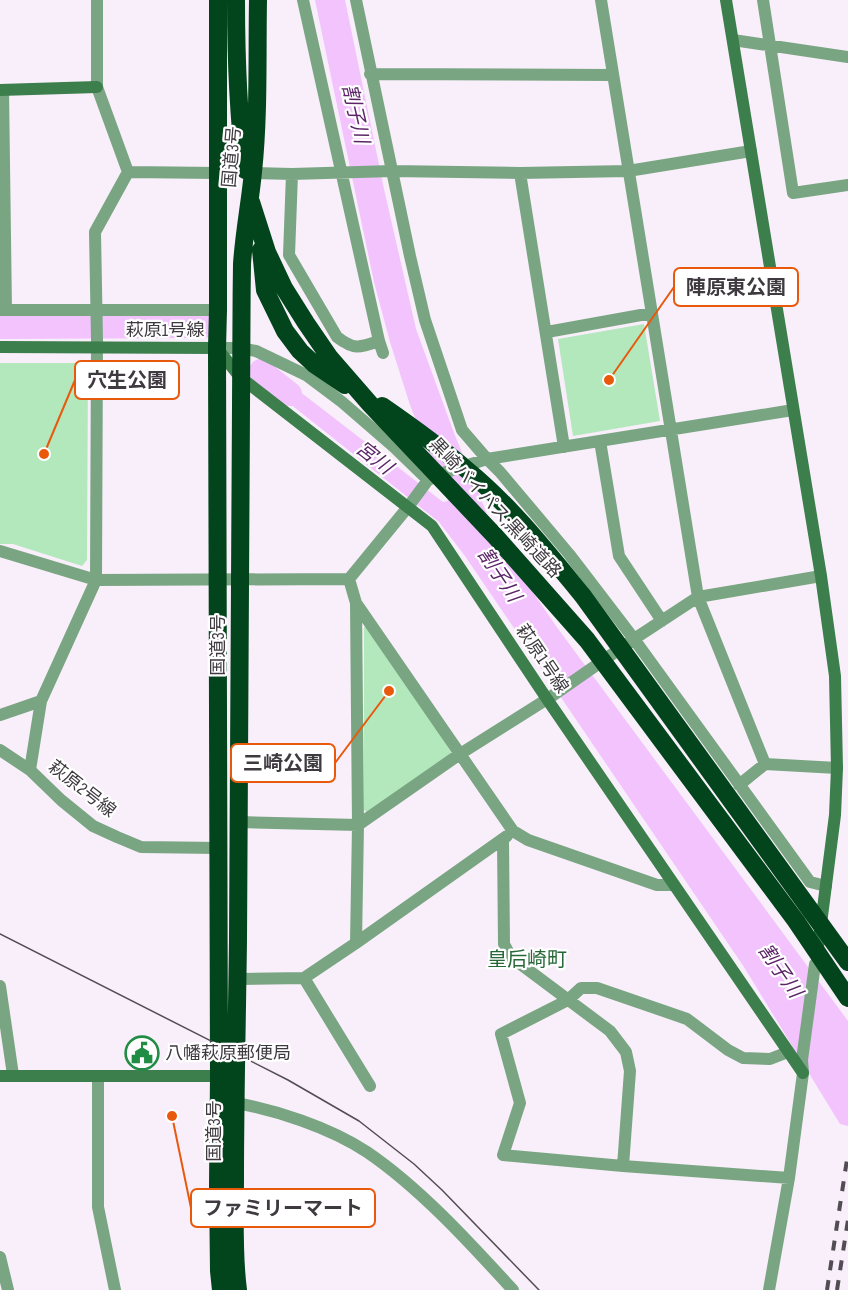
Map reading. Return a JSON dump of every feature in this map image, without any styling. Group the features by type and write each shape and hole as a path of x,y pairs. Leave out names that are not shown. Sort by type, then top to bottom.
{"highway":[{"name":"国道3号","path":"218,0 216,348 218,848 227,1076 219,1260 221,1290"},
{"name":"黒崎バイパス;黒崎道路","path":"236,0 239,121 245,171 253,210 267,252 289,297 330,358 587,640 796,921 848,998"},
{"name":"国道3号","path":"227,1076 238,979 240,377 243,239 253,173 257,118 258,0"},
{"path":"253,173 265,290 274,310 285,331 300,351 314,364 352,390"},
{"path":"306,375 352,390"},
{"name":"黒崎バイパス;黒崎道路","path":"352,390 382,406 469,471 545,549 583,596 848,962"},
{"name":"国道3号","path":"227,1101 238,1290"}],"street":[{"path":"30,770 42,701 96,579 95,232 128,172 97,87 97,0"},
{"path":"292,174 289,255 337,337 349,346 381,347 344,173 303,0"},
{"path":"356,0 389,172 425,320 462,430 569,554 634,639 810,882 826,886"},
{"path":"601,0 698,597 765,765"},
{"path":"726,0 835,676 837,768 835,814 789,1178 769,1290"},
{"path":"764,0 793,193 848,185"},
{"path":"733,40 848,57"},
{"path":"370,74 613,75"},
{"path":"97,87 2,90 3,310 97,314 218,310"},
{"path":"253,173 628,171 751,151"},
{"path":"128,172 217,173"},
{"path":"520,173 564,447"},
{"path":"547,332 652,313"},
{"name":"萩原1号線","path":"0,347 97,344 216,348 240,377 409,505 432,526 788,1052 802,1066"},
{"path":"216,348 241,348 256,351 306,375 351,409 428,480"},
{"path":"348,579 428,480 443,473 487,459 793,410"},
{"path":"600,441 619,556 662,621"},
{"path":"0,551 96,579 348,579"},
{"path":"239,822 358,825 460,753 550,698 698,597 820,576"},
{"path":"348,579 356,603 460,753 508,836 504,944 511,957 610,1031 626,1052 630,1071 622,1166"},
{"path":"356,603 358,825 356,943"},
{"path":"0,715 42,701"},
{"name":"萩原2号線","path":"0,750 30,770 61,800 93,826 117,837 141,847 218,848"},
{"path":"739,785 765,765 837,768"},
{"path":"238,979 304,978 508,836 528,840 657,885 674,885"},
{"path":"304,978 370,1086"},
{"path":"0,986 13,1075"},
{"path":"788,1052 770,1059 743,1058 728,1050 687,1019 597,988 580,988 568,1000 501,1034 520,1103 504,1155 789,1178"},
{"path":"0,1076 227,1076"},
{"path":"98,1076 98,1207 115,1290"},
{"path":"227,1101 290,1116 368,1153 413,1188 513,1290"},
{"path":"0,1257 8,1290"}],"green space":[{"path":"644,324 660,421 573,436 558,339"},
{"path":"0,363 88,363 87,560 82,566 13,544 0,544"},
{"path":"373,625 452,754 369,814 364,810 364,627"}],"water":[{"name":"割子川","path":"315,0 345,0 416,329 454,433 498,541 556,626 848,1021 848,1126 840,1124 744,967 465,556 439,522 265,384 264,364 443,502 448,501 410,405 374,282"}],"waterway":[{"name":"宮川","path":"0,327 203,326"},
{"name":"宮川","path":"261,371 290,394"}],"tram line":[{"path":"0,934 288,1080 359,1121 414,1164 442,1190 539,1290"}],"railway":[{"path":"827,1290 848,1153"},
{"path":"837,1290 848,1220"}],"place":[{"name":"陣原東公園","path":"609,380"},
{"name":"穴生公園","path":"44,454"},
{"name":"三崎公園","path":"389,691"},
{"name":"八幡萩原郵便局","path":"142,1053"},
{"name":"ファミリーマート","path":"172,1116"}],"district":[{"name":"皇后崎町","path":"527,960"}]}
